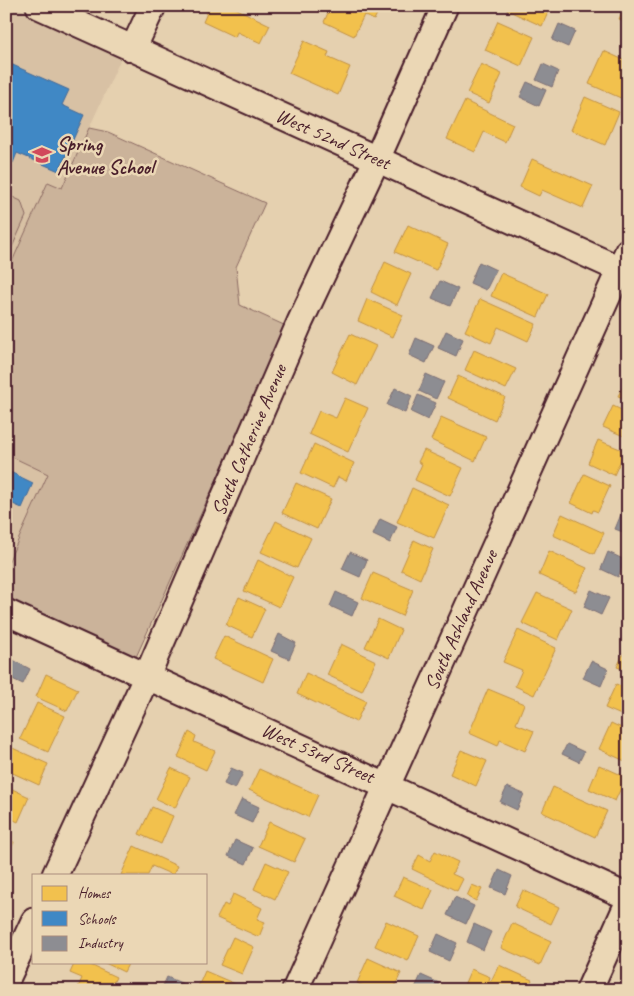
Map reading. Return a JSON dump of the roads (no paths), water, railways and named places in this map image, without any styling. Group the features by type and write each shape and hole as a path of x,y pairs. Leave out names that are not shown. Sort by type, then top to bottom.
{"street":[{"name":"West 52nd Street","path":"39,6 377,159 625,264"},
{"path":"133,49 153,6"},
{"name":"South Catherine Avenue","path":"55,874 147,676 300,322 377,159 445,6"},
{"name":"South Ashland Avenue","path":"295,990 386,785 625,264"},
{"name":"West 53rd Street","path":"6,612 628,897"},
{"path":"588,990 628,903"},
{"path":"6,981 32,925"}],"place":[{"name":"Spring Avenue School","path":"42,155"}]}
